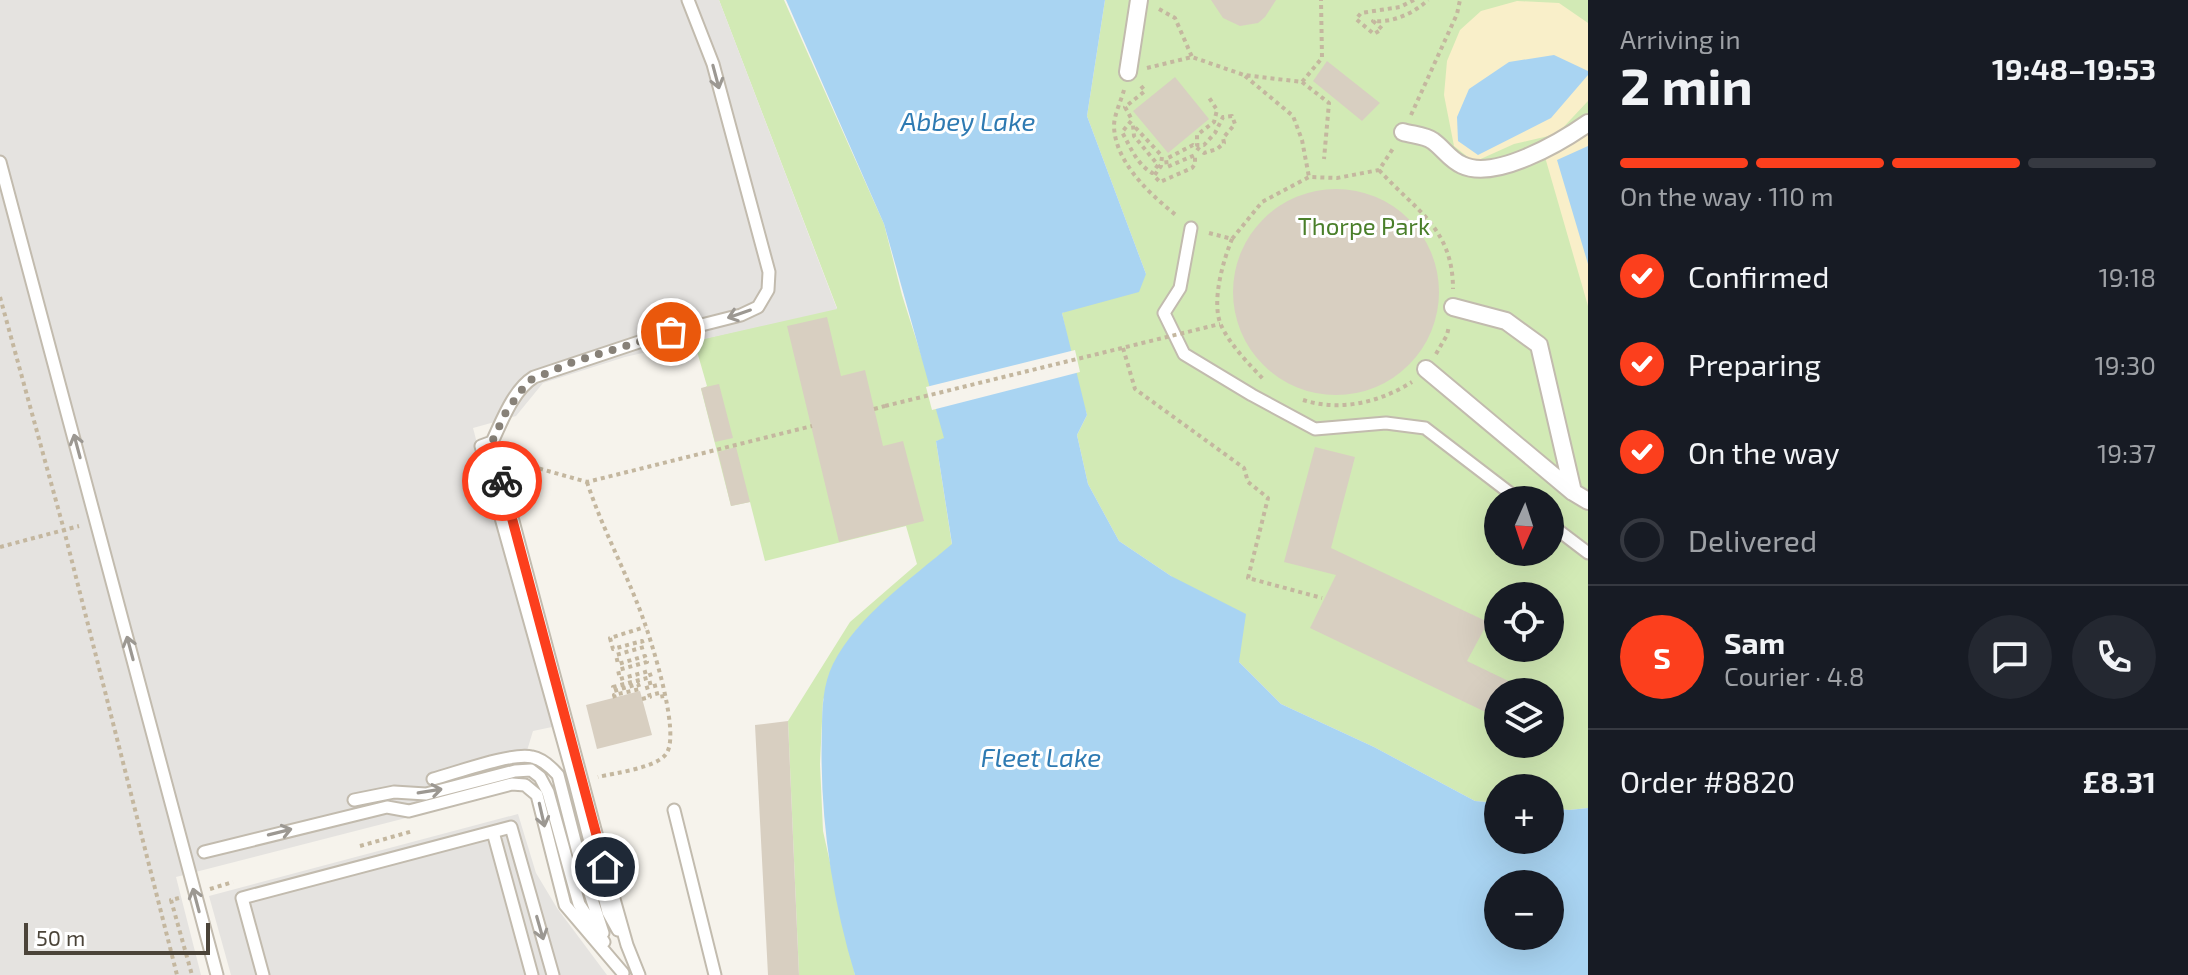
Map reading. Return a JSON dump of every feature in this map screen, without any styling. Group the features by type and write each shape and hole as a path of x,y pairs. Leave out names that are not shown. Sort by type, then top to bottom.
{"street":[{"path":"1128,72 1145,3"},
{"path":"1403,132 1431,139 1458,164 1478,171 1500,167 1559,144 1588,123"},
{"path":"1453,307 1506,321 1539,345 1573,492"},
{"path":"1426,369 1573,492 1588,501"}],"lane":[{"path":"627,945 608,912 486,444 528,381 534,377 654,337 741,315 758,307 768,290 769,272 713,64 688,0"},
{"path":"0,162 217,975"},
{"path":"1191,228 1180,288 1164,313 1184,354 1315,429 1386,423 1425,428 1501,486"},
{"path":"486,444 497,463 627,945 639,975"},
{"path":"1564,535 1588,553"},
{"path":"433,779 516,756 533,757 549,766 558,775 583,872 608,949"},
{"path":"354,800 394,792 426,794 515,771 531,770 540,777 548,792 579,904 624,974"},
{"path":"204,852 387,807 409,811 512,784 525,785 537,795 565,905 624,974"},
{"path":"674,810 715,975"},
{"path":"263,975 242,898 511,827 553,975"},
{"path":"493,832 532,975"}],"path":[{"path":"1302,82 1322,58 1321,0"},
{"path":"1414,0 1400,7 1361,13 1356,19 1374,34 1382,29 1373,21 1386,22 1419,8 1428,0"},
{"path":"1265,382 1220,324 1221,270 1232,239 1262,202 1309,177 1337,178 1379,170 1403,132 1457,14 1460,0"},
{"path":"1145,3 1175,18 1192,57"},
{"path":"1128,72 1192,57 1244,75 1302,82 1329,103 1324,159"},
{"path":"1128,72 1145,91 1125,107 1132,120 1122,132 1137,161 1146,170 1152,173 1158,165 1134,136 1133,125 1162,156 1161,166 1154,176 1160,182 1195,164 1195,155 1167,167 1166,159 1193,145 1204,153 1217,149 1235,124 1232,116 1223,117 1204,145 1197,145 1197,135 1214,122 1217,110 1208,96"},
{"path":"1128,72 1114,125 1120,154 1154,197 1191,228 1232,239"},
{"path":"1244,75 1293,116 1302,140 1309,177"},
{"path":"1291,397 1315,404 1371,402 1406,386 1426,369 1447,335 1453,307 1453,276 1445,246 1430,219 1379,170"},
{"path":"0,297 64,530 177,975"},
{"path":"874,409 1220,324"},
{"path":"1123,348 1135,389 1244,468 1248,482 1268,498 1248,578 1322,598"},
{"path":"497,463 508,460 587,482 812,426"},
{"path":"587,482 645,627 671,735 668,753 657,763 595,777"},
{"path":"0,547 97,521"},
{"path":"615,698 614,695 640,689 638,684 614,691 613,687 651,677 649,671 620,679 618,670 647,662 645,656 618,664 616,655 644,647 642,641 613,649 610,638 645,627"},
{"path":"642,699 650,697 646,684 654,682 658,697 664,696"},
{"path":"192,975 171,900 194,893"}],"green space":[{"name":"Thorpe Park","path":"719,0 784,0 884,224 902,295 931,386 1070,351 1062,313 1146,274 1087,116 1105,0 1588,0 1588,808 1564,809 1564,774 1484,774 1484,802 1475,801 1374,747 1281,704 1239,662 1171,576 1119,541 1088,484 1077,435 1087,415 1083,402 936,441 952,545 857,629 823,700 820,764 823,831 855,975 799,975 788,721 850,622 917,564 906,526 765,561 750,502 731,506 701,389 707,386 694,341 837,308"}],"sand":[{"path":"1517,1 1559,3 1588,23 1588,101 1557,134 1514,144 1474,162 1454,146 1444,95 1447,61 1460,30 1481,11"},
{"path":"1588,128 1588,306 1545,157"}],"shaded area":[{"path":"0,0 719,0 837,309 625,357 543,383 516,416 473,428 552,727 533,731 515,790 176,877 201,975 0,975"},
{"path":"518,814 536,873 557,908 607,975 231,975 209,896"}],"water":[{"name":"Fleet Lake","path":"786,0 1105,0 1087,116 1146,274 1139,292 1062,313 1087,415 1077,435 1088,484 1119,541 1171,576 1246,614 1239,662 1281,704 1374,747 1475,801 1484,802 1484,854 1564,854 1564,809 1588,808 1588,975 855,975 839,914 828,853 822,760 825,688 833,664 856,630 886,599 952,544 936,441 944,438 884,224"},
{"path":"1554,55 1588,71 1588,75 1551,118 1478,155 1458,141 1457,117 1469,89 1509,62"},
{"path":"1588,146 1588,264 1557,160"}],"pier":[{"path":"1075,350 1080,372 932,410 926,387"}],"building":[{"path":"1211,0 1276,0 1258,23 1240,26 1223,18"},
{"path":"1327,61 1380,103 1362,121 1313,81"},
{"path":"1175,77 1209,119 1168,153 1133,111"},
{"path":"1336,189 1375,197 1409,219 1431,253 1439,292 1431,331 1409,365 1375,387 1336,395 1297,387 1263,365 1241,331 1233,292 1241,253 1263,219 1297,197"},
{"path":"827,317 841,376 865,370 883,446 903,441 924,521 839,542 787,326"},
{"path":"719,384 733,438 715,442 701,388"},
{"path":"736,447 750,502 731,506 718,452"},
{"path":"1315,447 1355,457 1331,548 1484,620 1484,629 1467,661 1502,678 1484,678 1484,711 1310,628 1336,575 1284,562"},
{"path":"640,691 652,735 597,749 586,705"},
{"path":"788,721 799,975 768,975 755,725"}],"way so far":[{"path":"502,481 492,442 506,412 528,381 573,362 671,332"}],"route":[{"path":"502,481 605,867"}],"water label":[{"name":"Abbey Lake","path":"968,120"}]}
